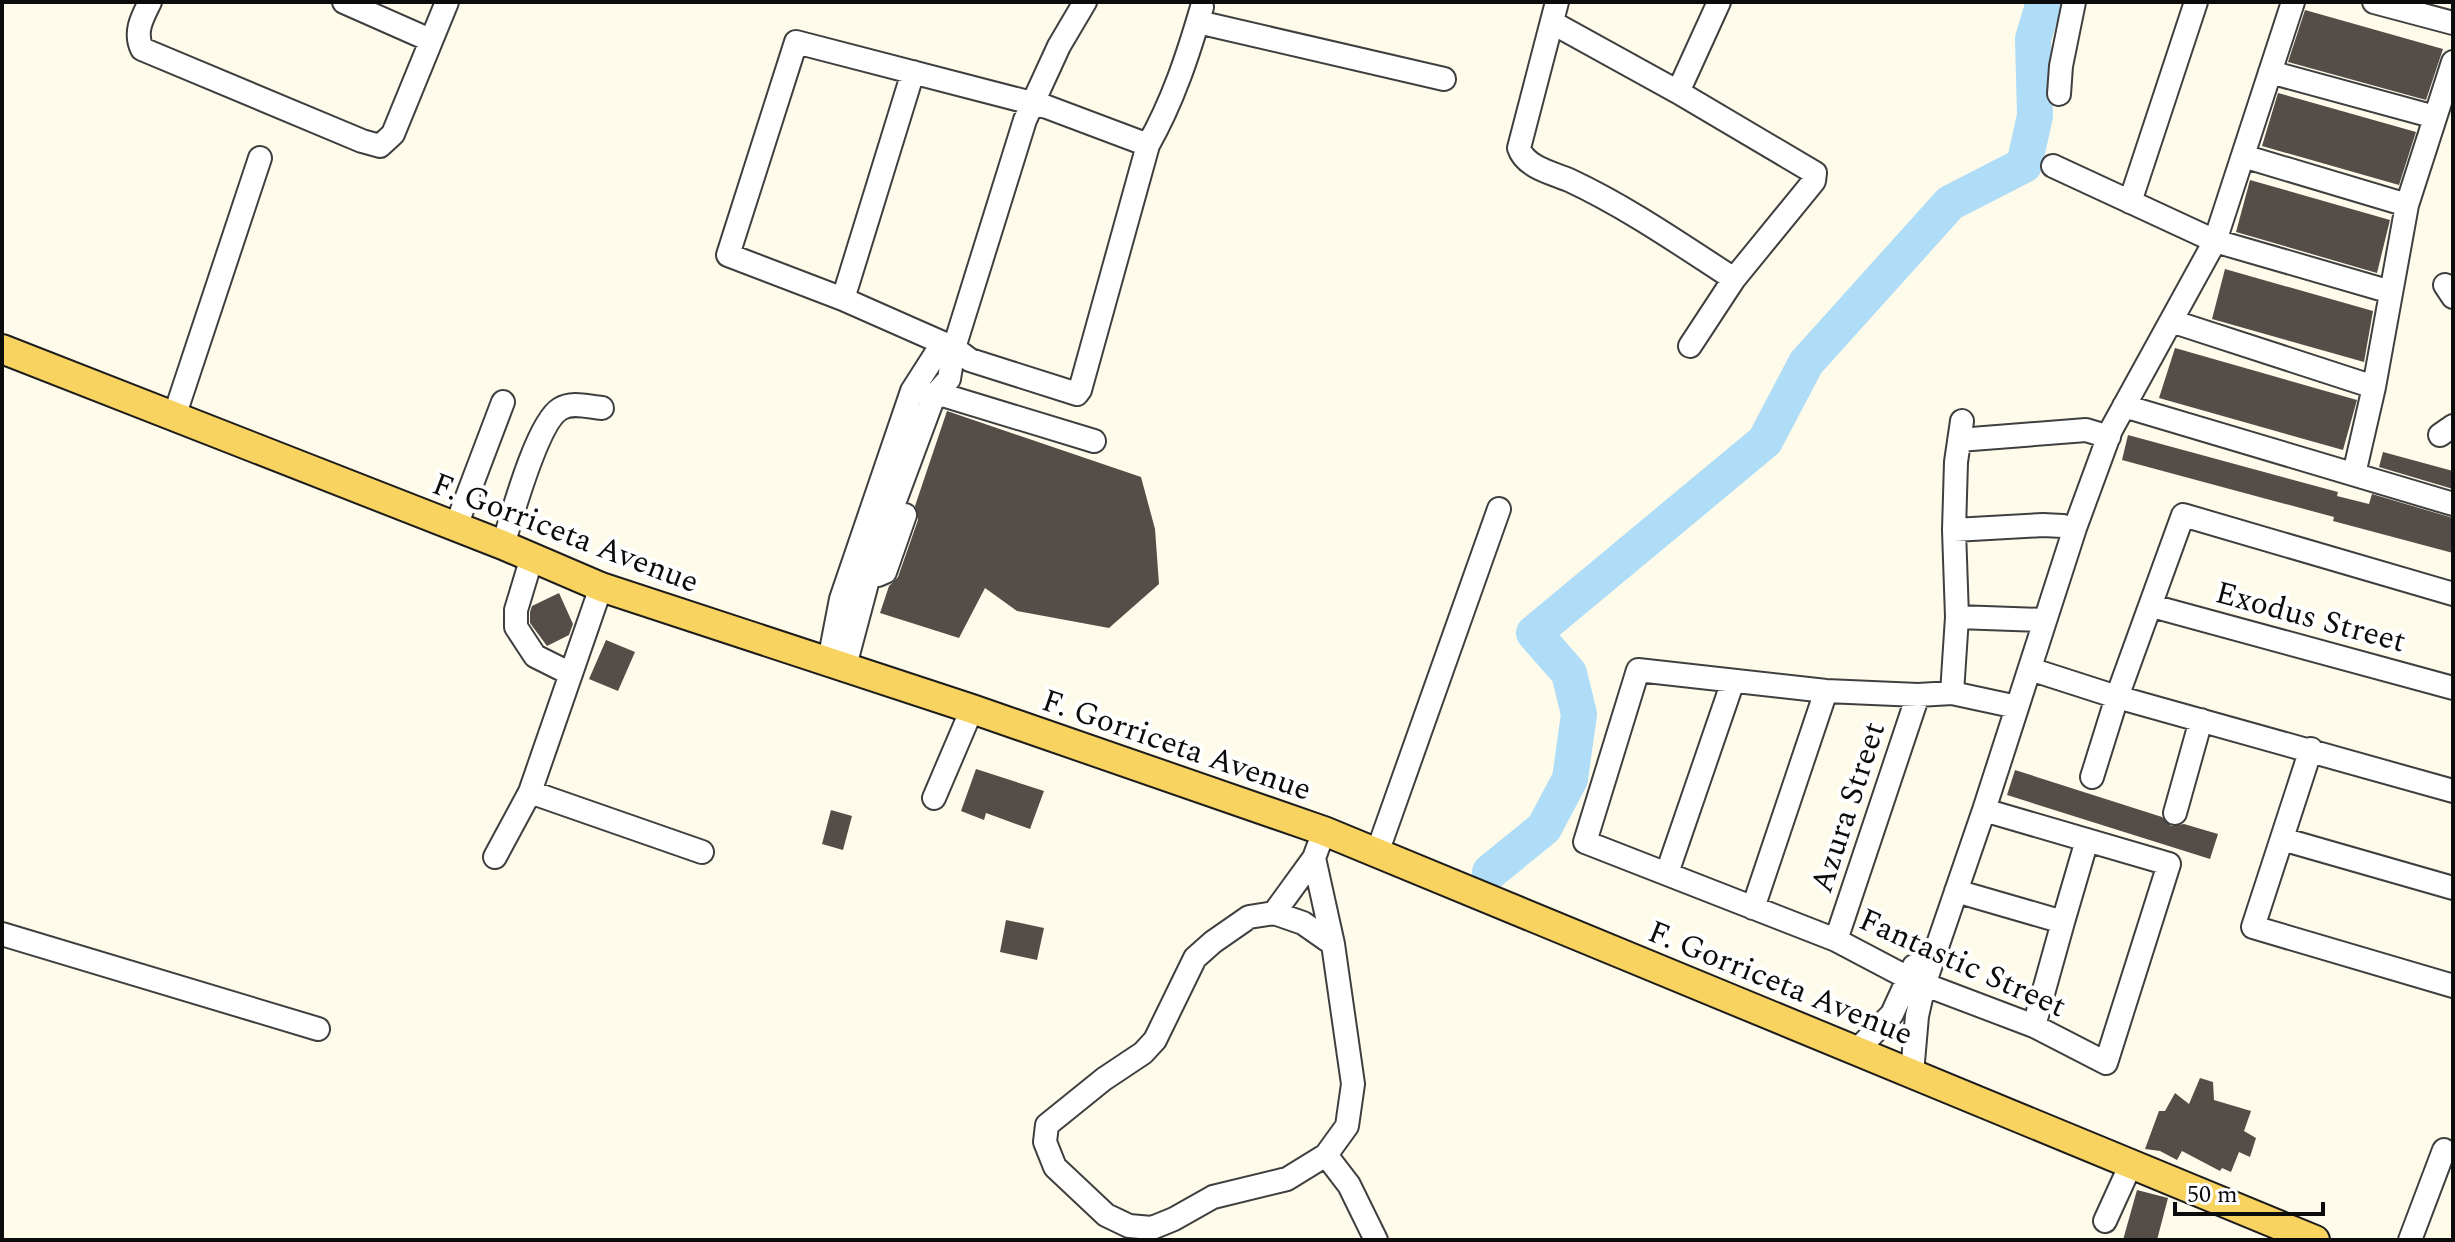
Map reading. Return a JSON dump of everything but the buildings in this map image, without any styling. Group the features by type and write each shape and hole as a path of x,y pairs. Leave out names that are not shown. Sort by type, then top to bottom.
{"main road":[{"name":"F. Gorriceta Avenue","path":"2,349 456,526 601,587 837,663 1324,831 2313,1240"}],"street":[{"path":"150,2 139,27 137,39 142,49 380,146 393,134 447,2"},
{"path":"344,2 430,40"},
{"path":"861,570 878,575 885,572 892,555 940,396 949,379 954,348 1025,120 1059,46 1085,2"},
{"path":"1533,2 1555,11 1678,92 1815,173 1814,181 1734,279 1690,346"},
{"path":"1678,92 1719,2"},
{"path":"2059,94 2061,66 2074,2"},
{"path":"2130,202 2196,2"},
{"path":"1912,1073 1917,982 2011,706 2082,471 2108,434 2215,241 2293,2"},
{"path":"2374,2 2453,23"},
{"path":"1555,11 1520,153 1531,163 1604,196 1734,279"},
{"path":"1148,145 1033,103 796,42 728,255 843,299 954,348 970,360 1077,394 1148,145 1180,79 1200,14 1444,79"},
{"path":"2354,474 2374,387 2407,205 2453,62"},
{"path":"843,299 913,72"},
{"path":"2270,72 2435,117"},
{"path":"2243,156 2407,205"},
{"path":"174,417 260,158"},
{"path":"2053,166 2215,241 2391,292"},
{"path":"2171,321 2374,387"},
{"path":"837,663 912,391 935,355 954,348"},
{"path":"912,391 940,396 1094,441"},
{"path":"456,526 503,402"},
{"path":"503,545 538,440 557,410 570,404 602,408"},
{"path":"2124,406 2453,504"},
{"path":"1952,693 1957,617 1954,530 1956,462 1961,431 2086,430 2108,434"},
{"path":"1857,1050 1892,1014 1917,982 1956,891 1984,810 2011,706 2030,669 2038,620 2108,434"},
{"path":"1377,853 1499,509"},
{"path":"2092,777 2117,697 2183,515 2453,594"},
{"path":"1954,530 2063,526"},
{"path":"532,557 516,610 516,627 535,656 571,674"},
{"path":"495,857 530,792 601,587"},
{"name":"Exodus Street","path":"2152,606 2453,688"},
{"path":"1957,617 2038,620"},
{"path":"2030,669 2117,697 2453,791"},
{"name":"Fantastic Street","path":"1733,681 1638,670 1585,842 1836,940 1917,982 2034,1026 2101,1063 2107,1061 2169,864 1984,810"},
{"path":"1667,873 1733,681 1826,691 1918,695 1952,693 2011,706"},
{"path":"1753,908 1826,691"},
{"name":"Azura Street","path":"1836,940 1918,695"},
{"path":"934,798 972,709"},
{"path":"2175,813 2201,720"},
{"path":"2311,749 2253,927 2453,986"},
{"path":"530,792 702,852"},
{"path":"1274,913 1314,858 1324,831"},
{"path":"2282,839 2453,888"},
{"path":"2034,1026 2087,840"},
{"path":"1314,858 1333,944 1353,1084 1347,1126 1326,1155 1287,1179 1213,1197 1152,1228 1129,1226 1097,1208 1055,1167 1045,1142 1047,1125 1104,1079 1143,1053 1155,1040 1195,958 1213,942 1249,917 1274,913 1303,923 1333,944"},
{"path":"1956,891 2063,922"},
{"path":"2,934 318,1029"},
{"path":"2410,1240 2444,1150"},
{"path":"1326,1155 1349,1185 1376,1240"},
{"path":"2105,1221 2131,1164"}],"waterway":[{"path":"1490,872 1544,828 1570,779 1579,714 1569,673 1534,633 1765,441 1806,363 1950,203 2024,165 2035,116 2033,39 2044,2"}]}
